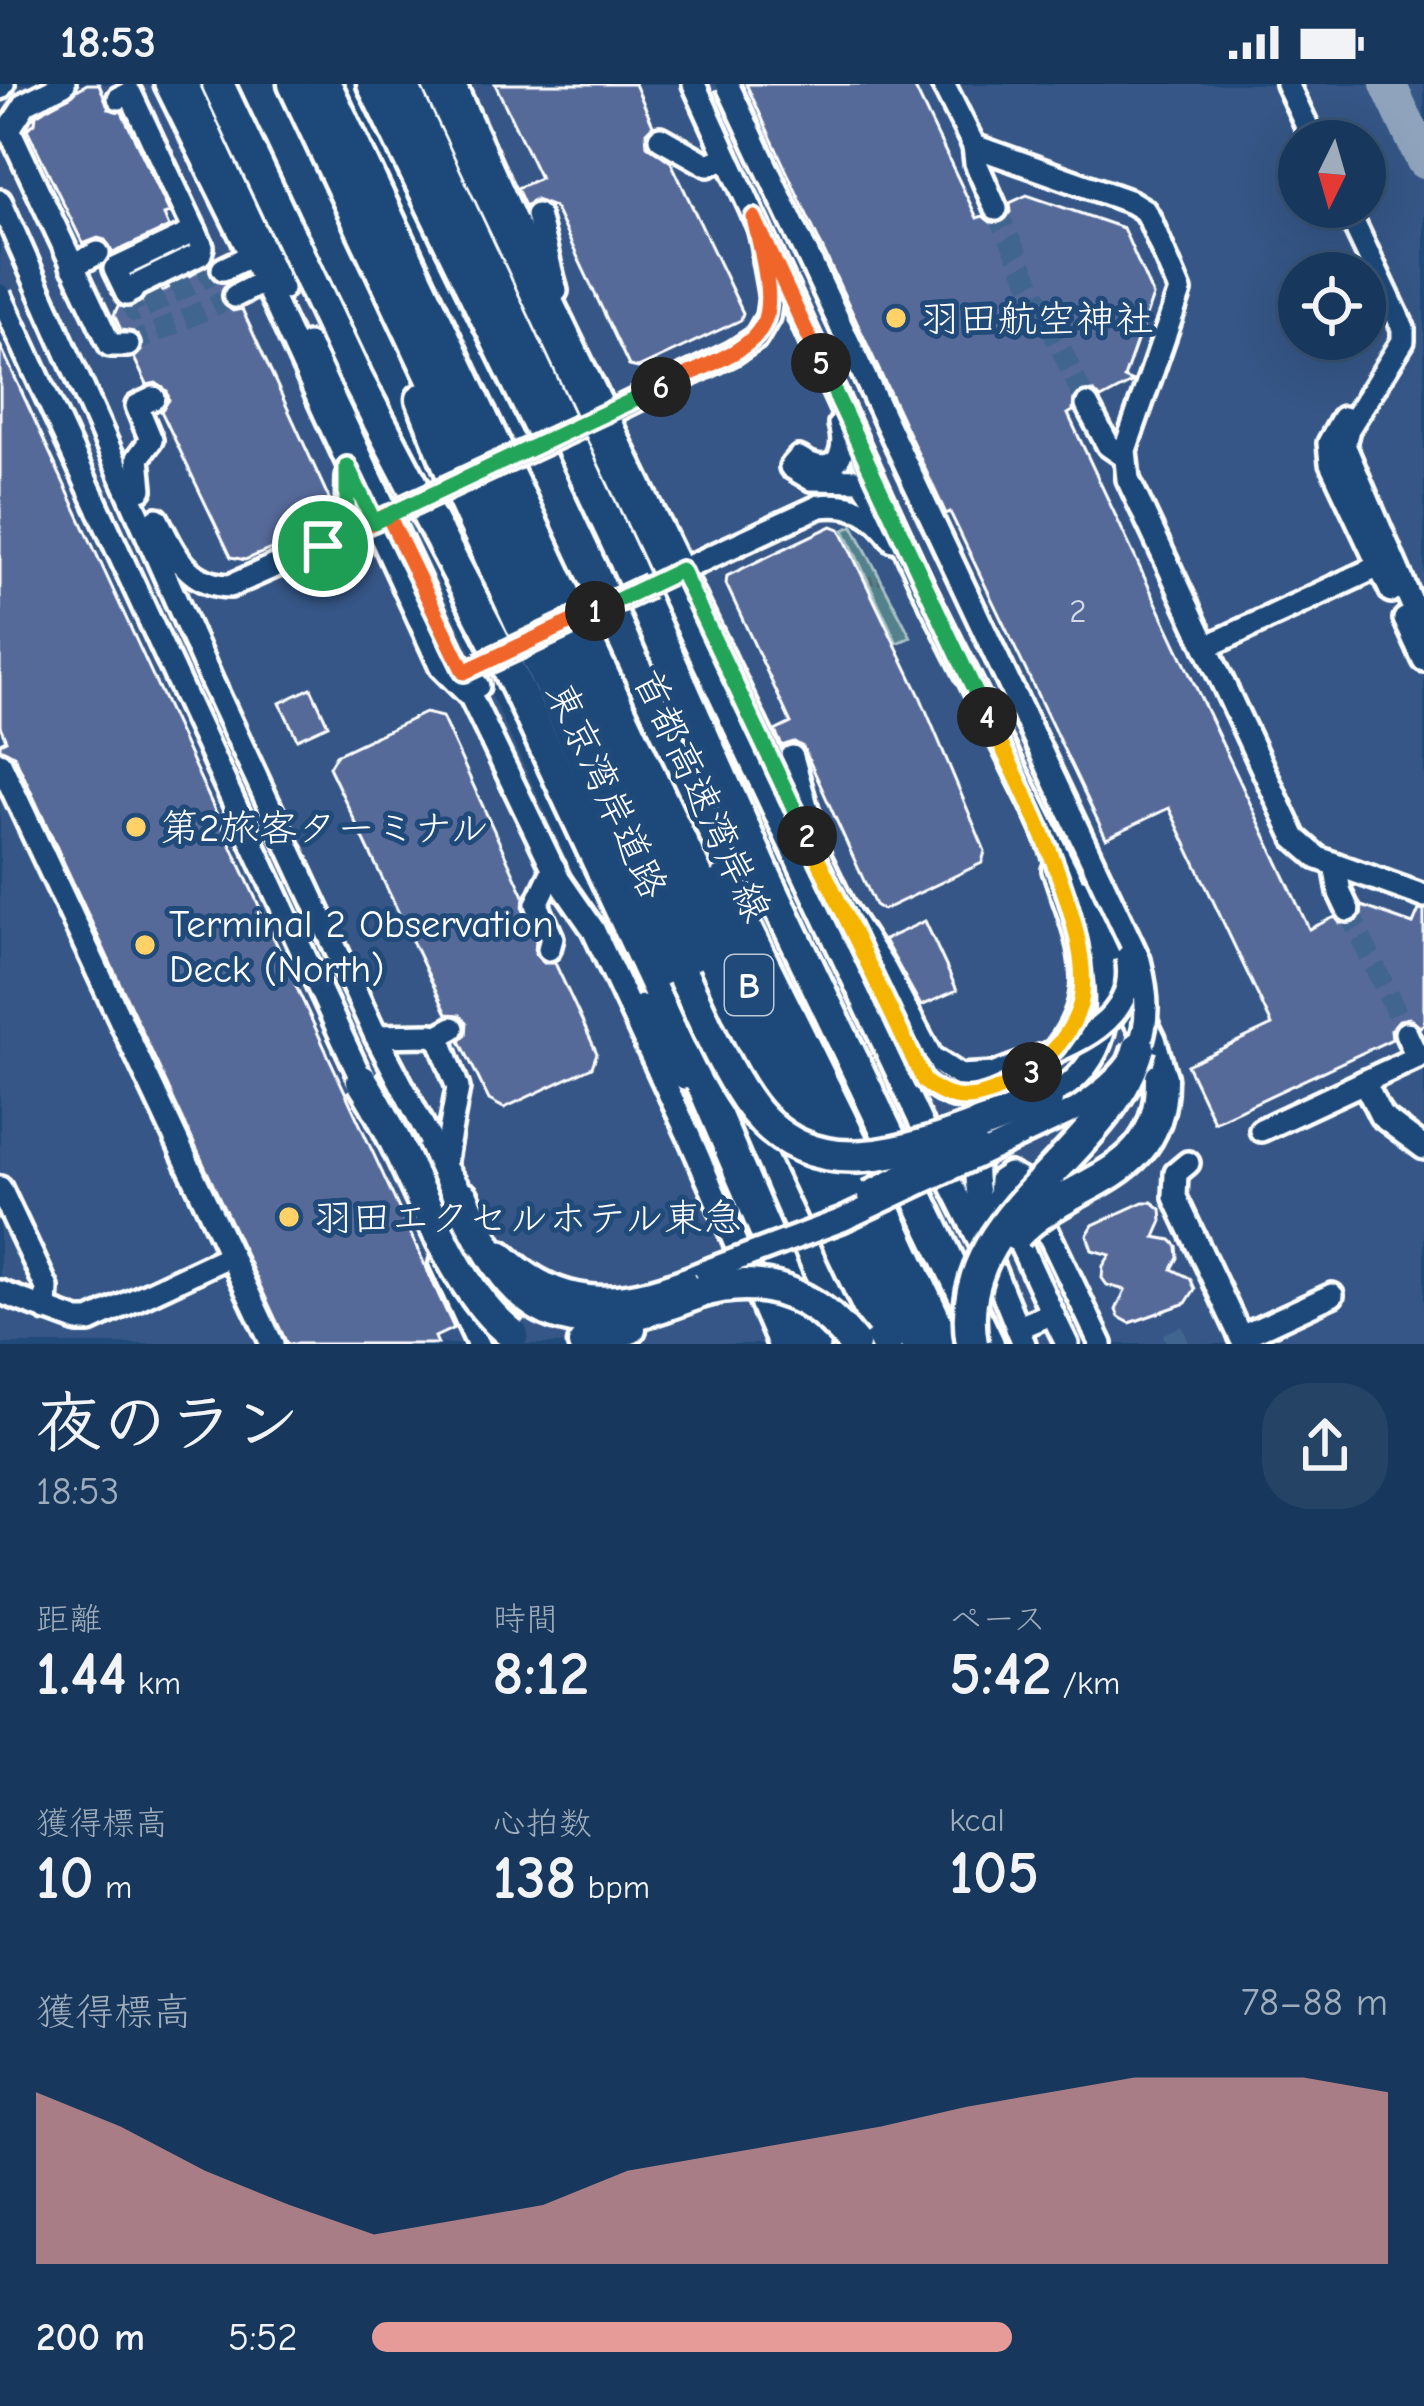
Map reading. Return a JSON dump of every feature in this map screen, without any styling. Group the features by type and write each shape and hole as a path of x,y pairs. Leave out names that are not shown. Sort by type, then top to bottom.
{"highway":[{"name":"東京湾岸道路","path":"218,84 357,380 521,694 705,1090 809,1343"},
{"path":"292,84 311,155 406,360 452,474 683,976 746,1099 770,1127 817,1153 856,1157 898,1152 1047,1100"},
{"name":"首都高速湾岸線","path":"292,84 886,1344"},
{"name":"首都高速湾岸線","path":"325,84 917,1344"},
{"path":"373,84 614,573 662,645"},
{"path":"402,84 765,876 987,1344"},
{"path":"581,626 607,657 759,952 946,1344"},
{"path":"987,1344 985,1296 998,1258 1035,1219 1110,1175 1141,1148 1158,1113 1161,1078 1094,896"},
{"path":"972,1344 971,1294 984,1254 1097,1124 1126,1080 1139,1047"},
{"path":"362,1081 388,1120 472,1294 514,1341"},
{"path":"463,1198 495,1265 513,1287 537,1303 566,1316 602,1321 660,1309"},
{"path":"584,1344 643,1322 703,1281 782,1289 823,1311 854,1344"}],"street":[{"path":"64,84 26,103 9,129 110,345 128,345"},
{"path":"166,84 347,466 387,516 441,667 471,697 554,868 593,929 779,1344"},
{"path":"187,84 387,516 472,669 565,867 603,924 647,1015 680,1069 778,1293 809,1343"},
{"path":"433,84 1021,1336 1052,1312"},
{"path":"454,84 586,369 617,392 648,394"},
{"path":"694,84 922,585 1037,818 1078,943 1083,980 1074,1022 1064,1040 994,1108 979,1143 977,1196 992,1266"},
{"path":"665,578 705,623 843,906 885,970 931,1057 960,1076 995,1074 1089,1033 1119,1011 1129,988 1129,961 1094,896 874,390 727,84"},
{"path":"944,84 974,146 995,209"},
{"path":"1288,84 1304,120"},
{"path":"131,90 218,194"},
{"path":"130,292 116,268 195,231 131,90"},
{"path":"659,138 708,165 727,157"},
{"path":"974,146 1131,202 1150,220 1180,291 1124,456 1127,478 1295,838 1304,850 1335,864 1424,896"},
{"path":"1,201 212,682 514,1341"},
{"path":"537,215 560,316"},
{"path":"107,440 141,489 180,564 216,586 239,585 734,353 756,338 768,317 770,298 754,218"},
{"path":"1356,228 1398,318 1393,339 1329,443 1331,463 1424,632"},
{"path":"0,244 28,261"},
{"path":"72,266 98,253"},
{"path":"223,269 250,256"},
{"path":"235,296 263,282"},
{"path":"0,295 478,1344"},
{"path":"586,369 593,420"},
{"path":"827,377 845,442 838,460 826,468 799,458 791,467 811,479 862,480 890,514"},
{"path":"141,489 138,458 151,440 137,406 154,398"},
{"path":"1087,405 1108,445 1124,456"},
{"path":"323,546 347,512 347,466"},
{"path":"472,669 820,506 836,504 868,512 922,585"},
{"path":"705,623 708,575 732,547"},
{"path":"1206,647 1386,562"},
{"path":"1386,562 1424,660"},
{"path":"792,757 824,868"},
{"path":"0,763 272,1344"},
{"path":"379,1042 463,1198 498,1248 531,1276 574,1294 611,1298 703,1281 1077,1109 1108,1088 1139,1047 1148,997 1139,960 1037,818"},
{"path":"1335,864 1348,910"},
{"path":"549,950 552,938 536,904 554,868"},
{"path":"703,1281 1062,1091 1093,1058 1110,1008 1094,896"},
{"path":"843,906 916,1070 934,1089 972,1099 985,1097 1034,1071"},
{"path":"1261,1130 1420,1055 1406,1033"},
{"path":"379,1042 446,1034 458,1088 443,1166"},
{"path":"1364,1082 1381,1116 1424,1148"},
{"path":"1188,1162 1176,1173 1175,1197 1242,1341 1332,1294"},
{"path":"1067,1344 999,1198 1000,1180 1010,1174 1028,1188 1101,1344"},
{"path":"0,1188 47,1288 46,1310"},
{"path":"0,1292 90,1321 231,1255"}],"shaded area":[{"path":"0,84 202,84 459,625 791,1344 0,1344"},
{"path":"416,84 1424,84 1424,1344 1009,1344"}],"green space":[{"path":"853,526 911,637 897,643 844,530"}],"building":[{"path":"87,84 99,84 109,109 122,112 170,213 164,215 169,227 113,253 105,240 83,244 27,129 36,115"},
{"path":"495,84 635,84 653,125 646,132 647,145 671,162 743,313 741,320 638,368 629,366 554,207 535,200 525,206 517,188 540,178"},
{"path":"746,84 913,84 977,218 1003,222 1011,212 1010,203 1027,195 1123,228 1153,296 1124,378 1133,382 1101,399 1094,392 1081,391 1068,414 1309,929 1335,917 1340,923 1353,924 1361,918 1362,906 1413,924 1419,910 1424,911 1424,1024 1420,1027 1409,1018 1399,1020 1391,1030 1392,1039 1214,1122 1187,1065 1272,1025 1169,808 1106,838 950,512 946,514"},
{"path":"208,266 214,281 228,283 220,294 222,304 233,311 242,309 332,505 317,530 245,560 231,557 161,411 169,400 167,391 156,383 147,385 134,358 141,351 141,339 121,330 114,315 118,306 132,308"},
{"name":"第2旅客ターミナル","path":"0,345 454,1328 435,1337 438,1344 287,1344 14,755 0,748 6,740 0,726"},
{"path":"832,526 840,529 920,696 985,851 982,863 883,910 875,905 803,747 794,742 782,746 775,731 791,723 726,584 727,576"},
{"path":"311,688 328,725 297,739 280,703"},
{"path":"425,713 442,717 524,896 523,909 536,939 535,954 544,963 555,963 597,1053 592,1067 504,1108 489,1100 460,1041 467,1022 460,1015 447,1014 329,767 336,755"},
{"path":"925,921 957,990 921,1006 884,940"},
{"path":"1143,1202 1161,1209 1155,1237 1177,1246 1172,1269 1190,1278 1195,1289 1186,1303 1130,1323 1116,1310 1125,1290 1107,1285 1102,1278 1110,1255 1092,1250 1087,1235 1093,1225"}],"taxiway":[{"path":"1388,84 1424,161"}],"tunnel":[{"path":"996,209 1087,405"},
{"path":"127,294 135,312 223,269"},
{"path":"128,345 235,296"},
{"path":"1348,910 1406,1033"},
{"path":"1167,1344 1188,1335"}],"place":[{"name":"羽田航空神社","path":"896,318"},
{"name":"第2旅客ターミナル","path":"136,827"},
{"name":"Terminal 2 Observation Deck (North)","path":"145,945"},
{"name":"羽田エクセルホテル東急","path":"289,1217"}],"route":[{"path":"323,546 343,524 347,512 347,466 374,522 388,515 581,426 592,422 756,338 768,317 770,298 754,218 922,585 1037,818 1078,943 1083,980 1074,1022 1064,1040 1034,1071 985,1097 945,1095 924,1081 681,570 464,672 388,515 323,546"}]}
